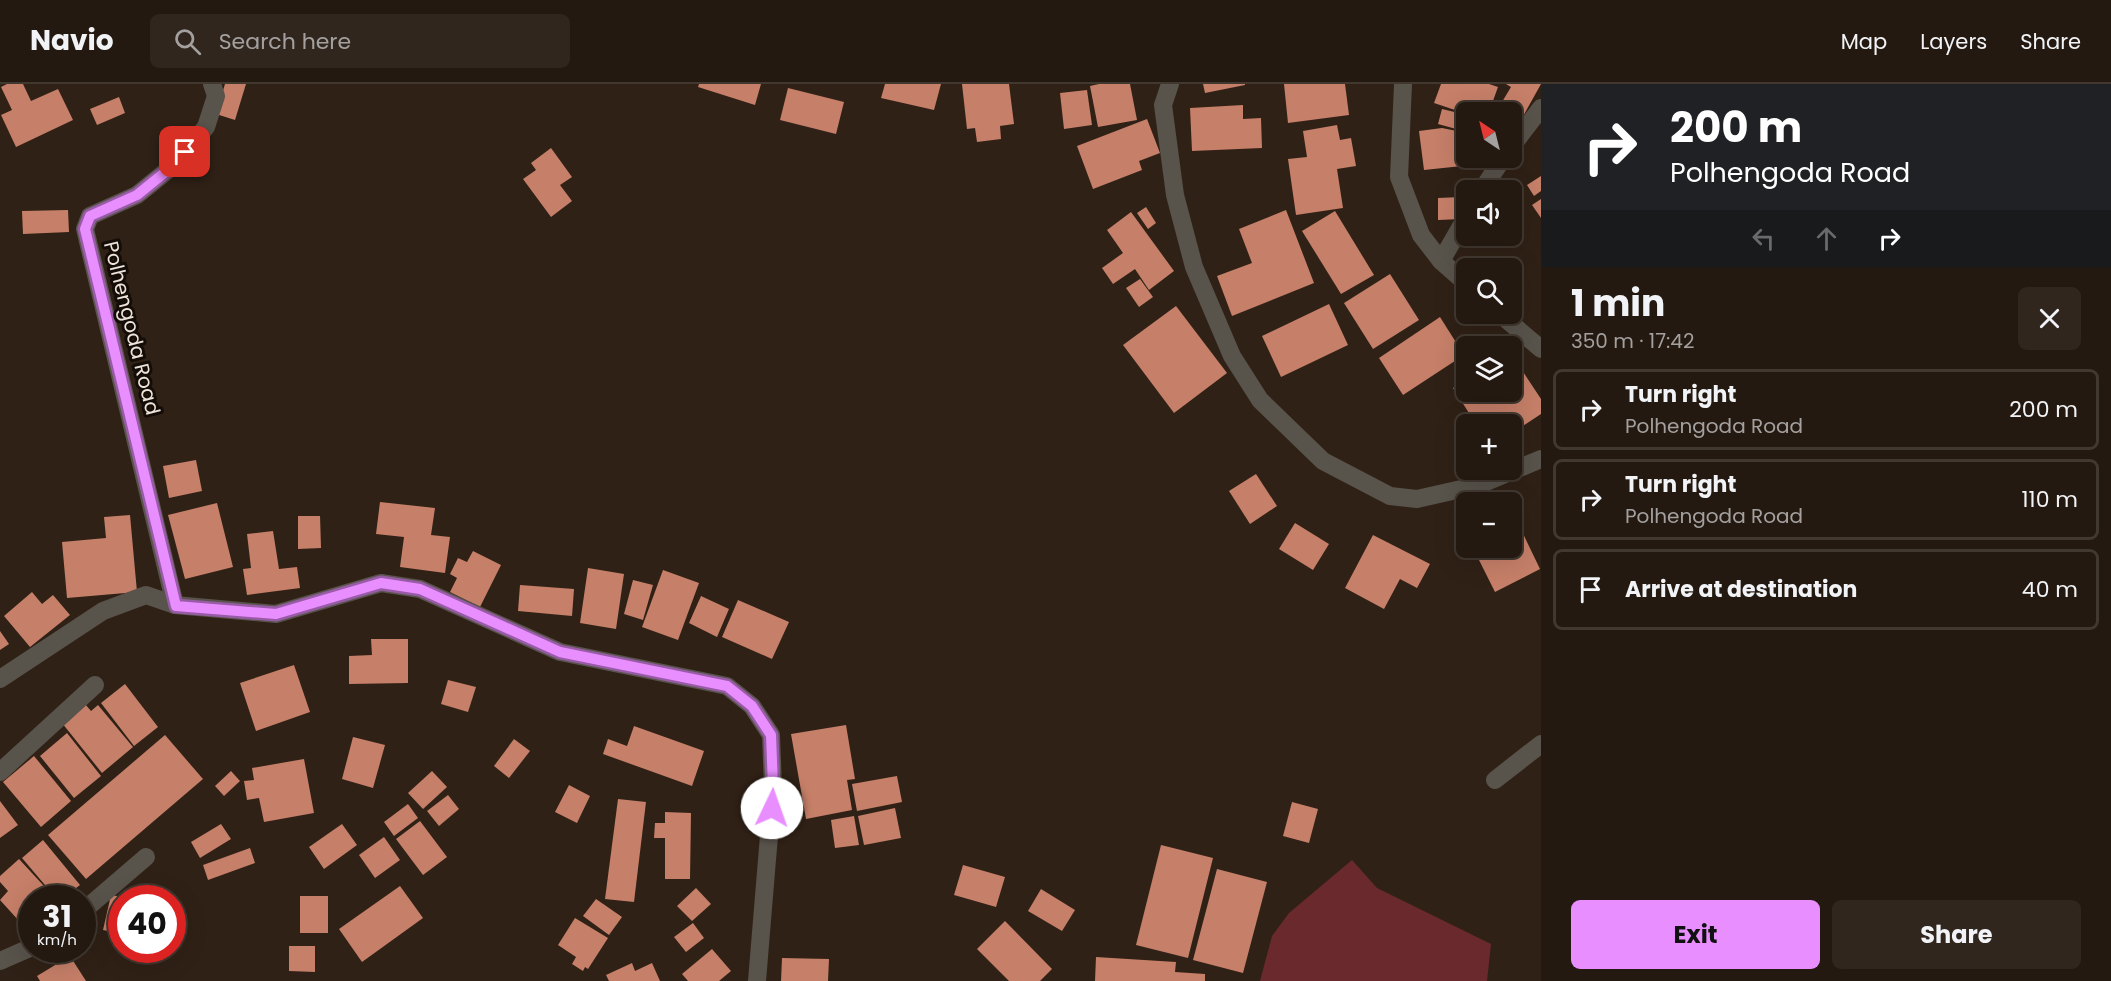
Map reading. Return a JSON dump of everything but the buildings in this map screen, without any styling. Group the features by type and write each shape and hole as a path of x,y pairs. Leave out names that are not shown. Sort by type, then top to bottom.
{"street":[{"name":"Polhengoda Road","path":"176,606 85,229 90,216 137,195 174,165 206,127 216,96 212,84"},
{"path":"1170,84 1163,105 1175,195 1194,267 1232,356 1260,400 1323,461 1390,496 1417,499 1479,485 1541,459"},
{"path":"1403,84 1399,177 1421,235 1441,261 1456,274"},
{"path":"1522,133 1541,108"},
{"path":"1441,261 1456,235"},
{"path":"1512,324 1541,349"},
{"path":"0,680 103,611 146,595 176,606 276,614 381,583 420,589 560,652 727,686 752,706 771,735 773,787 758,981"},
{"path":"0,772 95,685"},
{"path":"1496,780 1541,744"},
{"path":"96,900 146,857"},
{"path":"0,962 18,954"}],"shaded area":[{"path":"1352,860 1377,888 1491,944 1487,981 1260,981 1272,936 1289,913"}],"route":[{"path":"185,152 174,165 137,195 90,216 85,229 176,606 276,614 381,583 420,589 560,652 727,686 752,706 771,735 772,808"}]}
